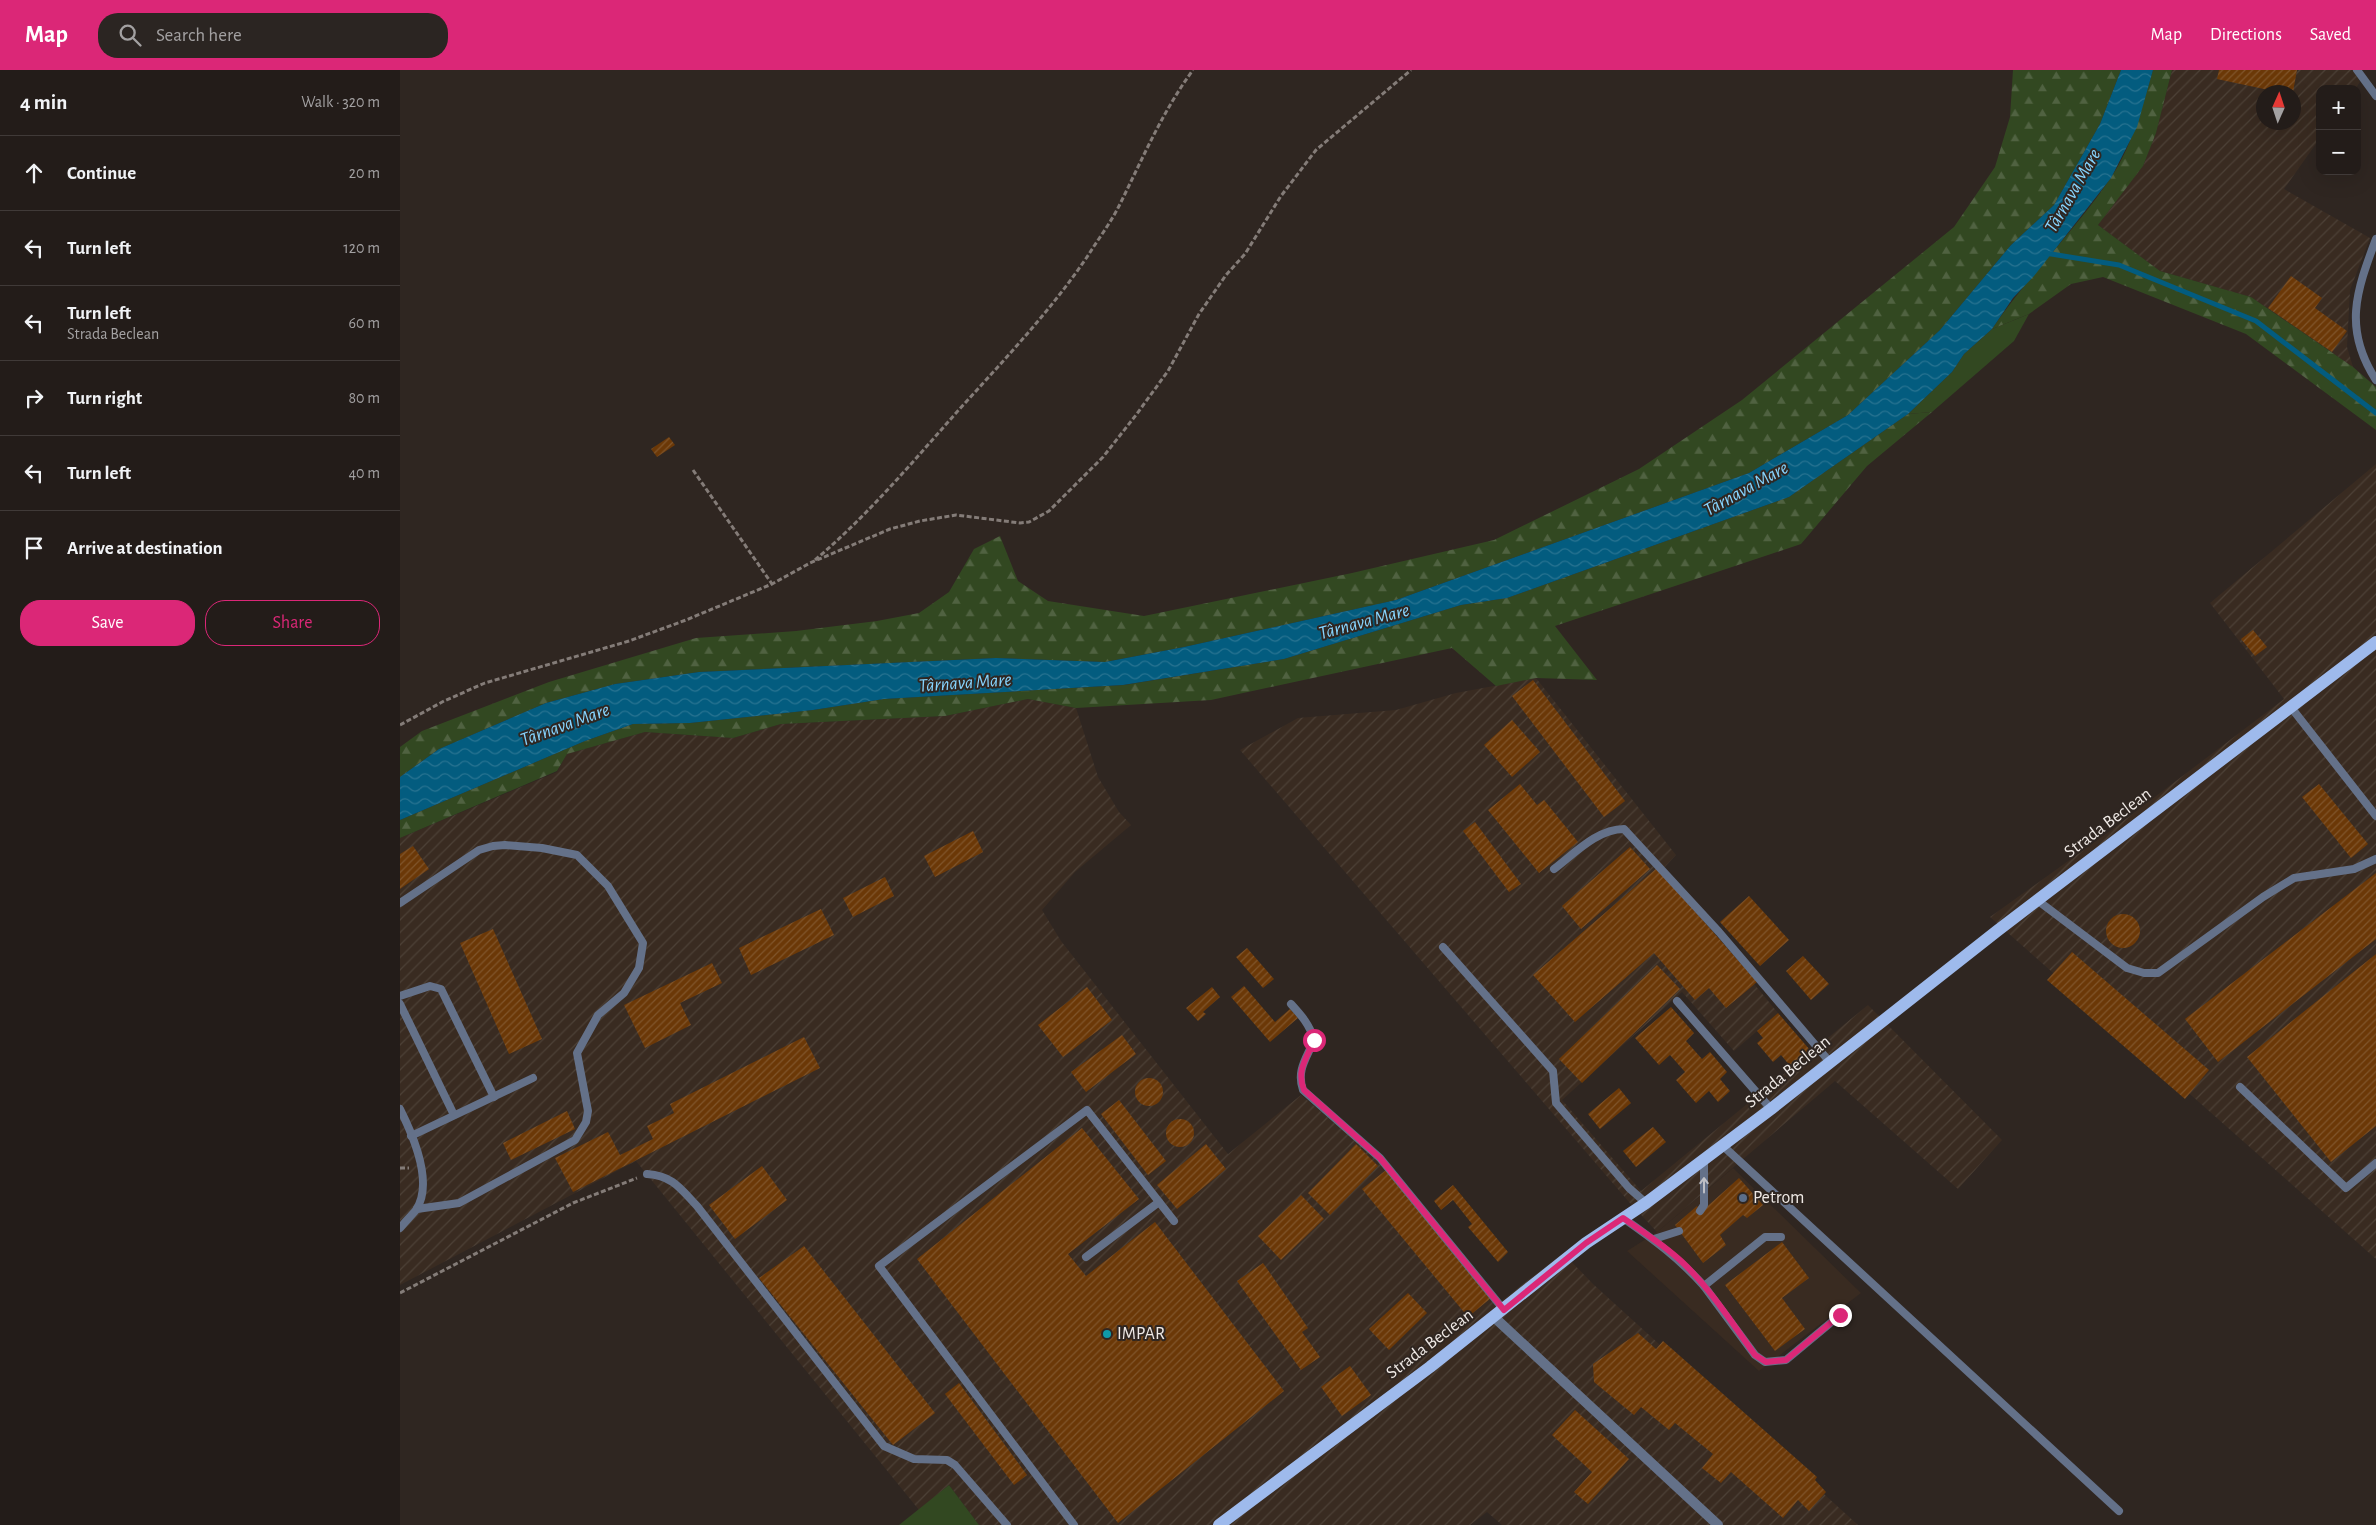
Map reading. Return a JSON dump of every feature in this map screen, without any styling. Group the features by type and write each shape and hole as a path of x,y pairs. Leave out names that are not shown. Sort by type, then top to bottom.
{"main road":[{"name":"Strada Beclean","path":"1219,1525 1499,1314 1586,1243 1646,1203 1771,1109 1829,1061 2037,900 2376,642"}],"street":[{"path":"1499,1314 1718,1525"}],"lane":[{"path":"2358,70 2376,96"},
{"path":"2376,239 2357,296 2355,318 2358,344 2364,362 2376,380"},
{"path":"2290,706 2376,816"},
{"path":"1554,869 1589,842 1612,829 1624,829 1719,932 1829,1061"},
{"path":"400,903 479,850 505,845 542,848 577,855 608,886 643,943 639,968 624,993 598,1015 577,1054 588,1111 586,1122 575,1140 459,1203 417,1209"},
{"path":"2037,900 2128,968 2144,973 2158,973 2263,897 2294,878 2354,869 2376,859"},
{"path":"1443,947 1553,1071 1556,1103 1629,1188 1646,1203"},
{"path":"400,996 430,986 441,990 494,1097"},
{"path":"1678,1001 1771,1109"},
{"path":"400,1004 454,1115"},
{"path":"1290,1004 1312,1031 1314,1040 1304,1059 1301,1070 1300,1081 1304,1090 1380,1158 1499,1314"},
{"path":"411,1136 533,1078"},
{"path":"2240,1087 2346,1188 2376,1163"},
{"path":"400,1109 422,1167 423,1189 417,1209 400,1228"},
{"path":"1074,1525 879,1266 1087,1110 1174,1221"},
{"path":"1722,1145 2119,1511"},
{"path":"1700,1211 1704,1205 1704,1158"},
{"path":"647,1174 661,1175 675,1182 697,1206 884,1446 914,1459 948,1460 955,1465 1007,1525"},
{"path":"1086,1257 1158,1202"},
{"path":"1623,1218 1654,1239 1682,1262 1704,1286 1755,1355 1766,1362 1786,1360 1840,1315"},
{"path":"1654,1239 1679,1230"},
{"path":"1704,1286 1766,1237 1781,1237"}],"path":[{"path":"810,564 839,539 883,494 1054,302 1088,255 1118,208 1151,139 1179,88 1192,70"},
{"path":"400,725 444,701 485,683 629,642 772,584 810,564 890,529 920,521 956,515 1020,523 1029,522 1049,511 1103,457 1142,408 1168,372 1200,314 1226,275 1245,254 1281,196 1316,150 1411,70"},
{"path":"693,470 772,584"},
{"path":"400,1293 574,1203 647,1174"}],"shaded area":[{"path":"2172,70 2353,70 2360,82 2358,85 2316,85 2316,144 2284,189 2370,238 2350,290 2347,347 2353,367 2251,297 2160,271 2098,225 2143,166 2156,133"},
{"path":"2376,464 2376,1259 1990,917 2110,831 2284,699 2210,603"},
{"path":"1536,678 1676,855 1661,871 1778,1013 1734,1051 1682,992 1562,1100 1641,1191 1868,1005 2002,1140 1958,1189 1835,1081 1657,1232 1629,1202 1240,750 1298,718 1396,710 1456,693"},
{"path":"1028,699 1076,708 1098,777 1119,812 1131,825 1075,872 1042,910 1061,941 1228,1154 1301,1095 1384,1165 1500,1302 1563,1253 1593,1284 1858,1525 1502,1525 1487,1512 1470,1525 979,1525 949,1485 919,1510 636,1161 400,1285 400,838 557,772 567,754 645,732 733,738 781,724 945,716"},
{"path":"1733,1168 1861,1293 1759,1371 1627,1251 1657,1232"}],"green space":[{"path":"2013,70 2121,70 2100,124 2054,205 2011,245 1940,330 1848,415 1749,473 1396,600 1184,647 1105,662 996,658 699,672 615,684 546,703 439,749 400,777 400,747 422,731 549,682 696,638 796,631 877,621 919,613 949,592 974,549 1000,536 1018,581 1048,601 1144,616 1352,573 1494,540 1639,469 1742,400 1954,227 1995,167 2010,117"},
{"path":"2153,70 2172,70 2156,133 2143,166 2098,225 2160,271 2251,297 2353,367 2376,387 2376,430 2246,334 2103,277 2071,284 2029,314 1992,329 2096,198 2118,167 2136,126"},
{"path":"2029,314 2014,341 1932,412 1908,414 1952,372 1964,354 1992,329"},
{"path":"1932,412 1867,466 1801,544 1555,626 1597,680 1536,678 1496,686 1452,648 1211,700 1076,708 1028,699 945,716 781,724 733,738 645,732 567,754 557,771 400,838 400,820 585,741 633,724 690,723 813,710 884,699 1124,685 1284,659 1461,605 1507,598 1789,497 1908,414"},
{"path":"949,1485 979,1525 899,1525"}],"water":[{"name":"Târnava Mare","path":"2121,70 2153,70 2137,127 2111,178 2034,276 2013,298 1992,329 1964,354 1952,372 1908,414 1789,497 1507,598 1461,605 1284,659 1123,685 884,699 813,710 690,723 633,724 585,741 400,820 400,777 439,749 546,703 615,684 699,672 996,658 1105,662 1184,647 1396,600 1749,473 1848,415 1940,330 2011,245 2054,205 2100,124"}],"building":[{"path":"2219,70 2297,70 2294,85 2256,85 2256,87 2217,79"},
{"path":"2291,276 2322,298 2315,308 2347,331 2332,352 2268,308"},
{"path":"669,437 675,445 657,457 651,449"},
{"path":"2253,630 2267,647 2255,656 2241,639"},
{"path":"1533,680 1625,801 1604,817 1512,696"},
{"path":"1512,720 1540,752 1512,777 1484,745"},
{"path":"1520,784 1537,805 1544,800 1578,842 1539,873 1488,810"},
{"path":"2319,784 2368,844 2351,858 2302,797"},
{"path":"1475,822 1521,884 1509,892 1463,831"},
{"path":"973,831 983,852 935,877 924,856"},
{"path":"413,846 429,869 400,889 400,854"},
{"path":"1630,847 1650,869 1581,929 1562,906"},
{"path":"1657,868 1757,982 1726,1008 1709,988 1695,1000 1654,953 1575,1022 1533,975"},
{"path":"2376,873 2376,939 2218,1062 2185,1019"},
{"path":"885,877 894,896 853,917 843,898"},
{"path":"1749,896 1789,940 1760,966 1720,922"},
{"path":"821,909 834,935 751,975 739,948"},
{"path":"2123,914 2130,915 2135,919 2139,924 2139,938 2135,943 2130,947 2123,948 2116,947 2111,943 2107,938 2106,931 2107,924 2111,919 2116,915"},
{"path":"493,929 542,1039 509,1054 460,943"},
{"path":"1247,948 1274,979 1263,988 1236,957"},
{"path":"2072,952 2209,1070 2185,1099 2047,980"},
{"path":"2376,954 2376,1126 2331,1162 2247,1057"},
{"path":"1803,956 1829,984 1811,1000 1786,971"},
{"path":"712,963 722,983 680,1003 691,1025 645,1048 624,1005"},
{"path":"1657,965 1680,989 1582,1083 1559,1059"},
{"path":"1244,986 1275,1022 1290,1009 1298,1018 1270,1042 1231,997"},
{"path":"1087,987 1112,1020 1063,1057 1038,1025"},
{"path":"1212,987 1220,997 1203,1012 1206,1014 1198,1021 1186,1008"},
{"path":"1671,1007 1694,1033 1686,1041 1702,1059 1710,1052 1727,1072 1720,1079 1730,1091 1718,1102 1709,1091 1696,1103 1676,1080 1685,1072 1670,1055 1659,1065 1635,1038"},
{"path":"1778,1013 1810,1050 1791,1067 1781,1055 1773,1062 1757,1043 1763,1038 1757,1031"},
{"path":"1122,1035 1136,1054 1086,1092 1071,1072"},
{"path":"804,1037 820,1068 573,1192 555,1158 608,1132 620,1155 653,1139 647,1126 674,1113 670,1104"},
{"path":"1149,1078 1159,1082 1163,1092 1159,1102 1149,1106 1139,1102 1135,1092 1139,1082"},
{"path":"1619,1088 1631,1103 1600,1129 1588,1114"},
{"path":"1119,1100 1166,1161 1148,1175 1101,1114"},
{"path":"567,1111 575,1129 511,1160 503,1143"},
{"path":"1180,1119 1190,1123 1194,1133 1190,1143 1180,1147 1170,1143 1166,1133 1170,1123"},
{"path":"1653,1127 1666,1142 1636,1167 1623,1151"},
{"name":"IMPAR","path":"1082,1128 1139,1199 1068,1254 1086,1276 1155,1222 1284,1391 1118,1523 917,1259"},
{"path":"1206,1144 1226,1169 1177,1209 1157,1185"},
{"path":"1356,1144 1378,1166 1330,1215 1308,1193"},
{"path":"762,1166 787,1200 735,1239 709,1205"},
{"path":"1386,1170 1491,1298 1468,1317 1362,1189"},
{"path":"1739,1178 1763,1205 1747,1218 1743,1215 1720,1235 1726,1245 1703,1263 1675,1225 1697,1206 1701,1212"},
{"path":"1453,1185 1508,1252 1498,1262 1468,1227 1472,1224 1453,1200 1441,1210 1434,1201"},
{"path":"1301,1195 1324,1219 1281,1260 1258,1236"},
{"path":"1782,1242 1809,1278 1782,1298 1805,1329 1775,1351 1725,1285"},
{"path":"804,1246 935,1413 893,1445 759,1278"},
{"path":"1263,1263 1308,1328 1302,1332 1320,1357 1301,1370 1237,1281"},
{"path":"1408,1293 1427,1313 1389,1350 1369,1329"},
{"path":"1638,1333 1656,1349 1663,1341 1817,1477 1815,1480 1826,1492 1809,1511 1798,1500 1783,1518 1731,1472 1721,1483 1702,1468 1713,1454 1675,1423 1669,1430 1641,1407 1634,1415 1594,1382 1593,1364"},
{"path":"1350,1366 1371,1395 1342,1416 1321,1387"},
{"path":"959,1383 1027,1475 1014,1485 945,1394"},
{"path":"1575,1410 1629,1459 1588,1504 1574,1492 1592,1472 1552,1435"}],"waterway":[{"path":"2045,253 2119,265 2256,321 2376,413"}],"place":[{"name":"Petrom","path":"1743,1198"},
{"name":"IMPAR","path":"1107,1334"}],"route":[{"path":"1314,1040 1311,1049 1304,1059 1301,1070 1300,1081 1304,1090 1380,1158 1504,1310 1586,1243 1623,1218 1654,1239 1682,1262 1704,1286 1755,1355 1766,1362 1786,1360 1840,1315"}]}
